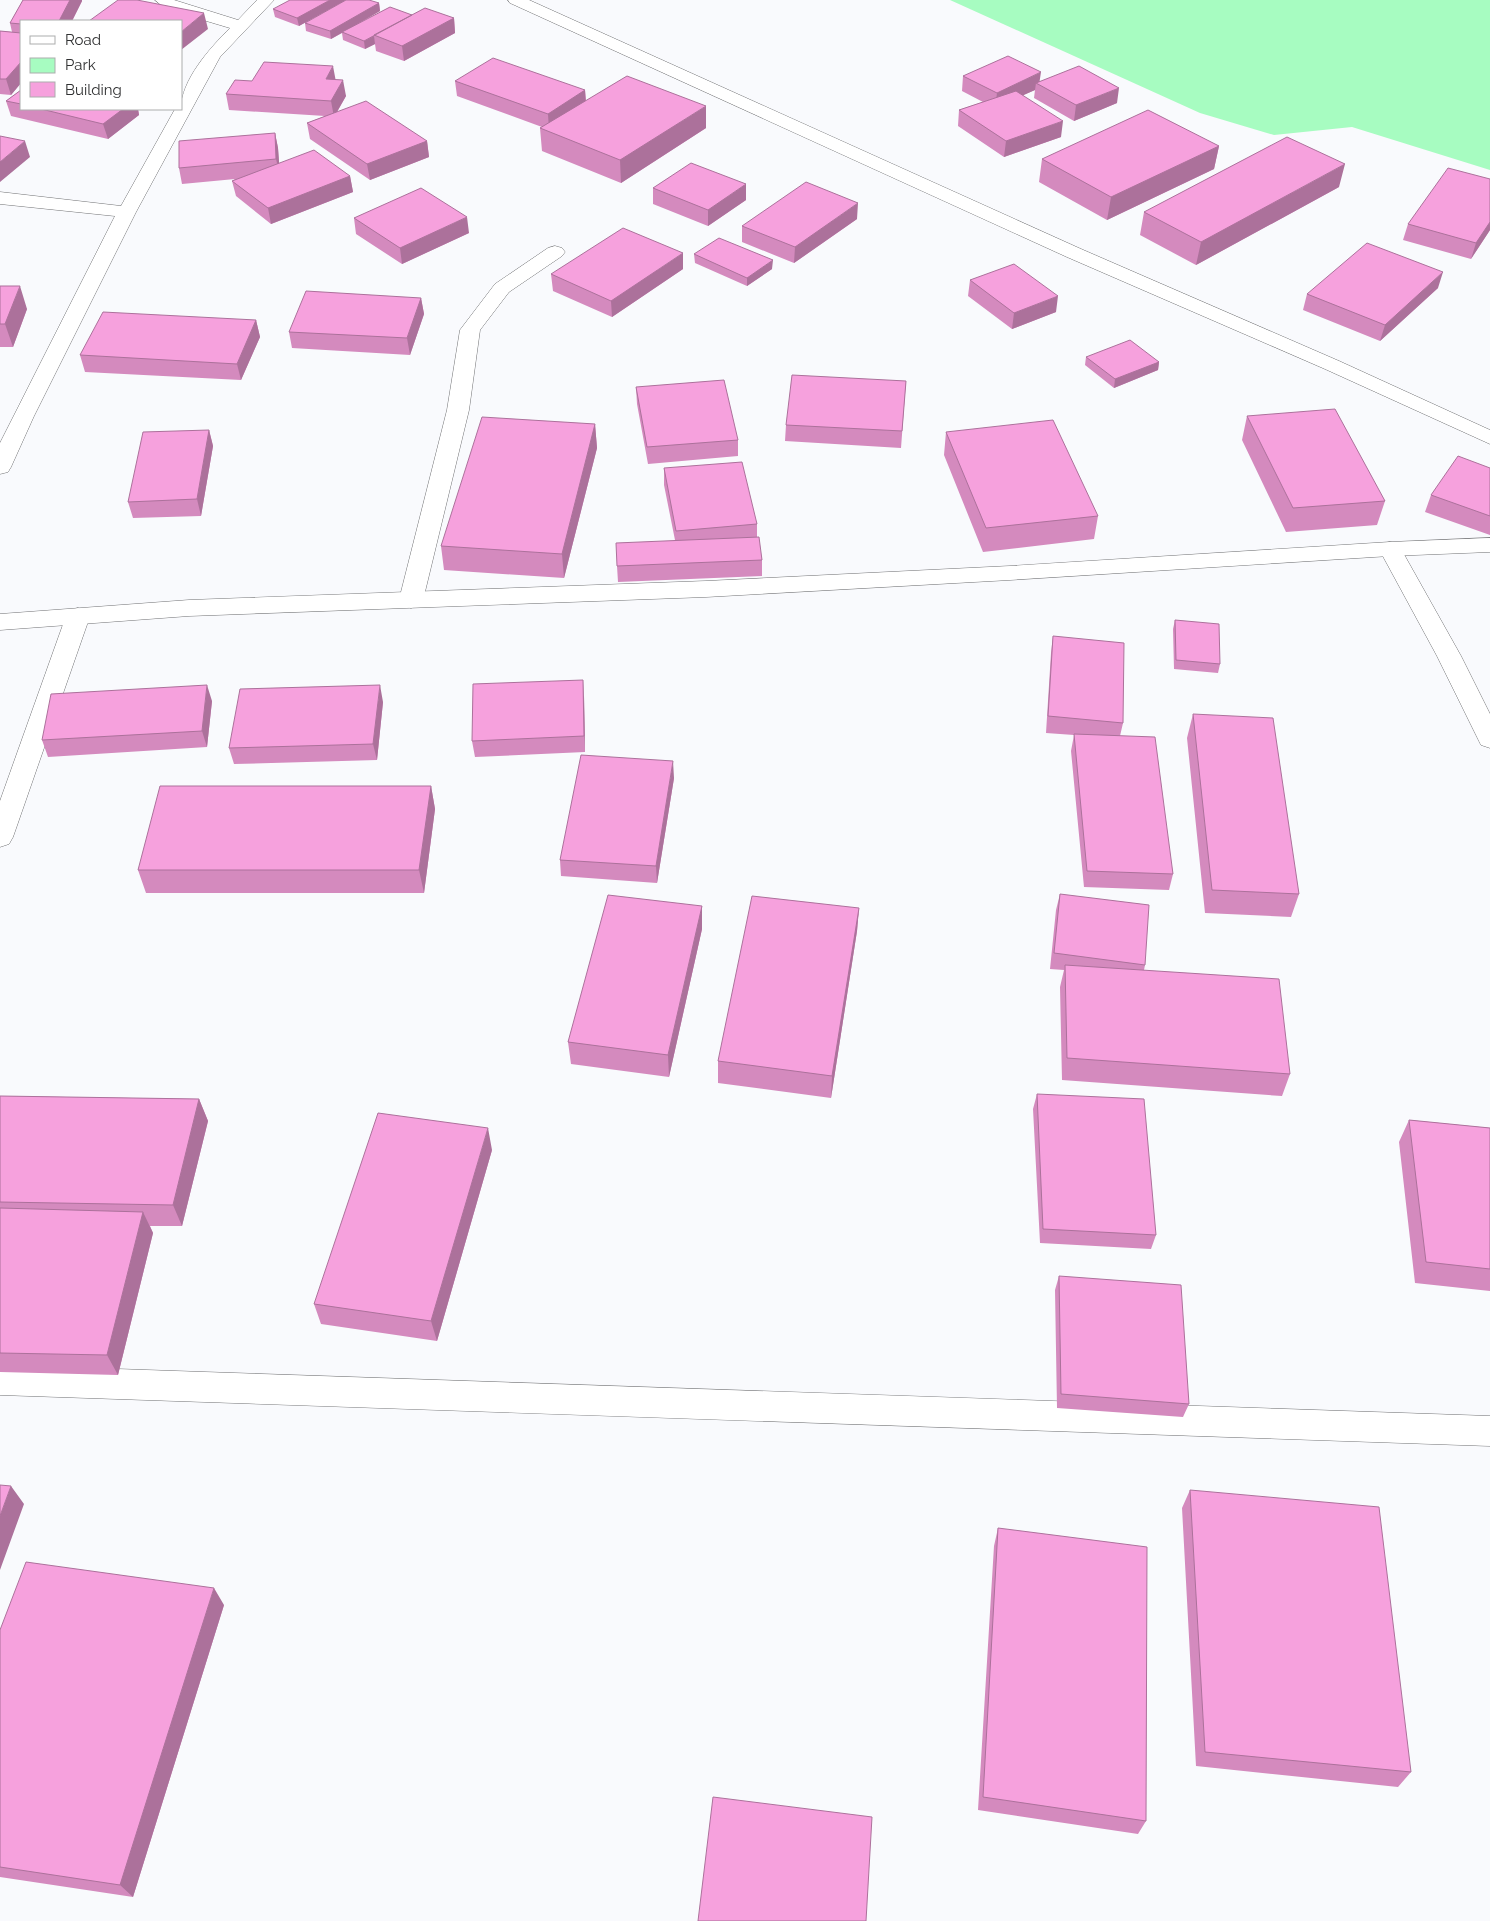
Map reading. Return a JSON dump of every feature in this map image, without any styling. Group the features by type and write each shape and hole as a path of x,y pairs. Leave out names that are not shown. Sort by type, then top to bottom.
{"street":[{"path":"162,0 172,6 241,26"},
{"path":"0,467 23,416 127,212 213,55 266,0"},
{"path":"516,0 1065,249 1332,365 1490,438"},
{"path":"0,198 127,212"},
{"path":"411,600 458,410 470,330 502,288 555,252"},
{"path":"0,622 189,608 706,588 1010,573 1390,549 1490,545"},
{"path":"1390,549 1449,656 1490,739"},
{"path":"0,837 78,616"},
{"path":"0,1380 1490,1431"}],"green space":[{"path":"950,0 1490,0 1490,170 1352,127 1274,135 1200,113"}],"building":[{"path":"23,0 70,0 60,20 20,20 20,24 10,23"},
{"path":"118,0 137,0 204,13 182,31 182,20 90,20"},
{"path":"290,0 330,0 297,18 273,9"},
{"path":"346,0 369,0 379,3 330,31 305,23"},
{"path":"390,7 412,15 364,41 342,32"},
{"path":"425,8 454,18 402,46 374,35"},
{"path":"0,31 20,33 20,63 6,79 0,79"},
{"path":"1008,56 1041,72 997,93 963,76"},
{"path":"493,58 585,90 548,114 455,81"},
{"path":"264,62 333,66 326,79 343,80 331,101 226,94 235,80 252,81"},
{"path":"1079,66 1119,88 1076,105 1036,83"},
{"path":"627,76 706,106 620,160 540,128"},
{"path":"20,91 20,104 6,101"},
{"path":"1016,91 1063,121 1006,141 959,110"},
{"path":"366,101 427,141 367,164 307,123"},
{"path":"45,110 122,110 103,124"},
{"path":"1148,110 1219,146 1111,197 1042,159"},
{"path":"275,133 276,159 179,168 179,141"},
{"path":"0,136 25,141 0,162"},
{"path":"1287,137 1345,164 1201,242 1144,212"},
{"path":"314,150 350,176 268,208 232,181"},
{"path":"691,163 746,184 708,210 653,188"},
{"path":"1448,168 1490,179 1490,222 1476,243 1408,224"},
{"path":"806,182 858,203 795,247 742,226"},
{"path":"421,188 467,217 400,248 354,218"},
{"path":"623,228 683,253 611,301 551,274"},
{"path":"719,238 773,260 747,278 694,254"},
{"path":"1367,243 1443,272 1385,325 1307,294"},
{"path":"1014,264 1058,296 1014,313 970,280"},
{"path":"0,286 20,286 5,324 0,324"},
{"path":"306,291 421,298 407,338 289,332"},
{"path":"103,312 256,320 237,364 80,355"},
{"path":"1130,340 1159,362 1115,379 1086,357"},
{"path":"792,375 906,381 902,431 786,425"},
{"path":"724,380 738,440 647,447 636,387"},
{"path":"1335,409 1385,501 1293,508 1247,416"},
{"path":"482,417 595,424 562,554 441,546"},
{"path":"1053,420 1098,516 986,528 946,432"},
{"path":"209,430 197,499 128,502 143,432"},
{"path":"1458,456 1490,468 1490,516 1431,495"},
{"path":"742,462 757,524 676,531 664,468"},
{"path":"759,537 762,560 617,566 616,543"},
{"path":"1175,620 1219,624 1220,664 1176,660"},
{"path":"1053,636 1124,643 1123,723 1048,716"},
{"path":"583,680 584,736 472,741 473,684"},
{"path":"207,685 202,731 42,740 51,694"},
{"path":"380,685 373,744 229,748 240,689"},
{"path":"1193,714 1273,718 1299,894 1212,890"},
{"path":"1074,734 1155,737 1173,874 1087,871"},
{"path":"581,755 673,761 656,866 560,860"},
{"path":"160,786 431,786 419,870 138,870"},
{"path":"1060,894 1149,905 1145,965 1054,953"},
{"path":"608,895 702,906 668,1055 568,1042"},
{"path":"752,896 859,908 832,1076 718,1061"},
{"path":"1065,965 1279,979 1290,1074 1067,1058"},
{"path":"1037,1094 1144,1099 1156,1235 1043,1229"},
{"path":"0,1096 199,1099 173,1205 0,1202"},
{"path":"378,1113 488,1128 431,1321 314,1304"},
{"path":"1409,1120 1490,1128 1490,1269 1426,1262"},
{"path":"0,1208 143,1212 107,1355 0,1353"},
{"path":"1059,1276 1181,1285 1189,1404 1061,1394"},
{"path":"0,1485 11,1486 0,1516"},
{"path":"1190,1490 1379,1507 1411,1772 1205,1752"},
{"path":"998,1528 1147,1547 1146,1821 983,1797"},
{"path":"26,1562 214,1588 120,1885 0,1867 0,1630"},
{"path":"713,1797 872,1817 866,1921 698,1921"}]}
